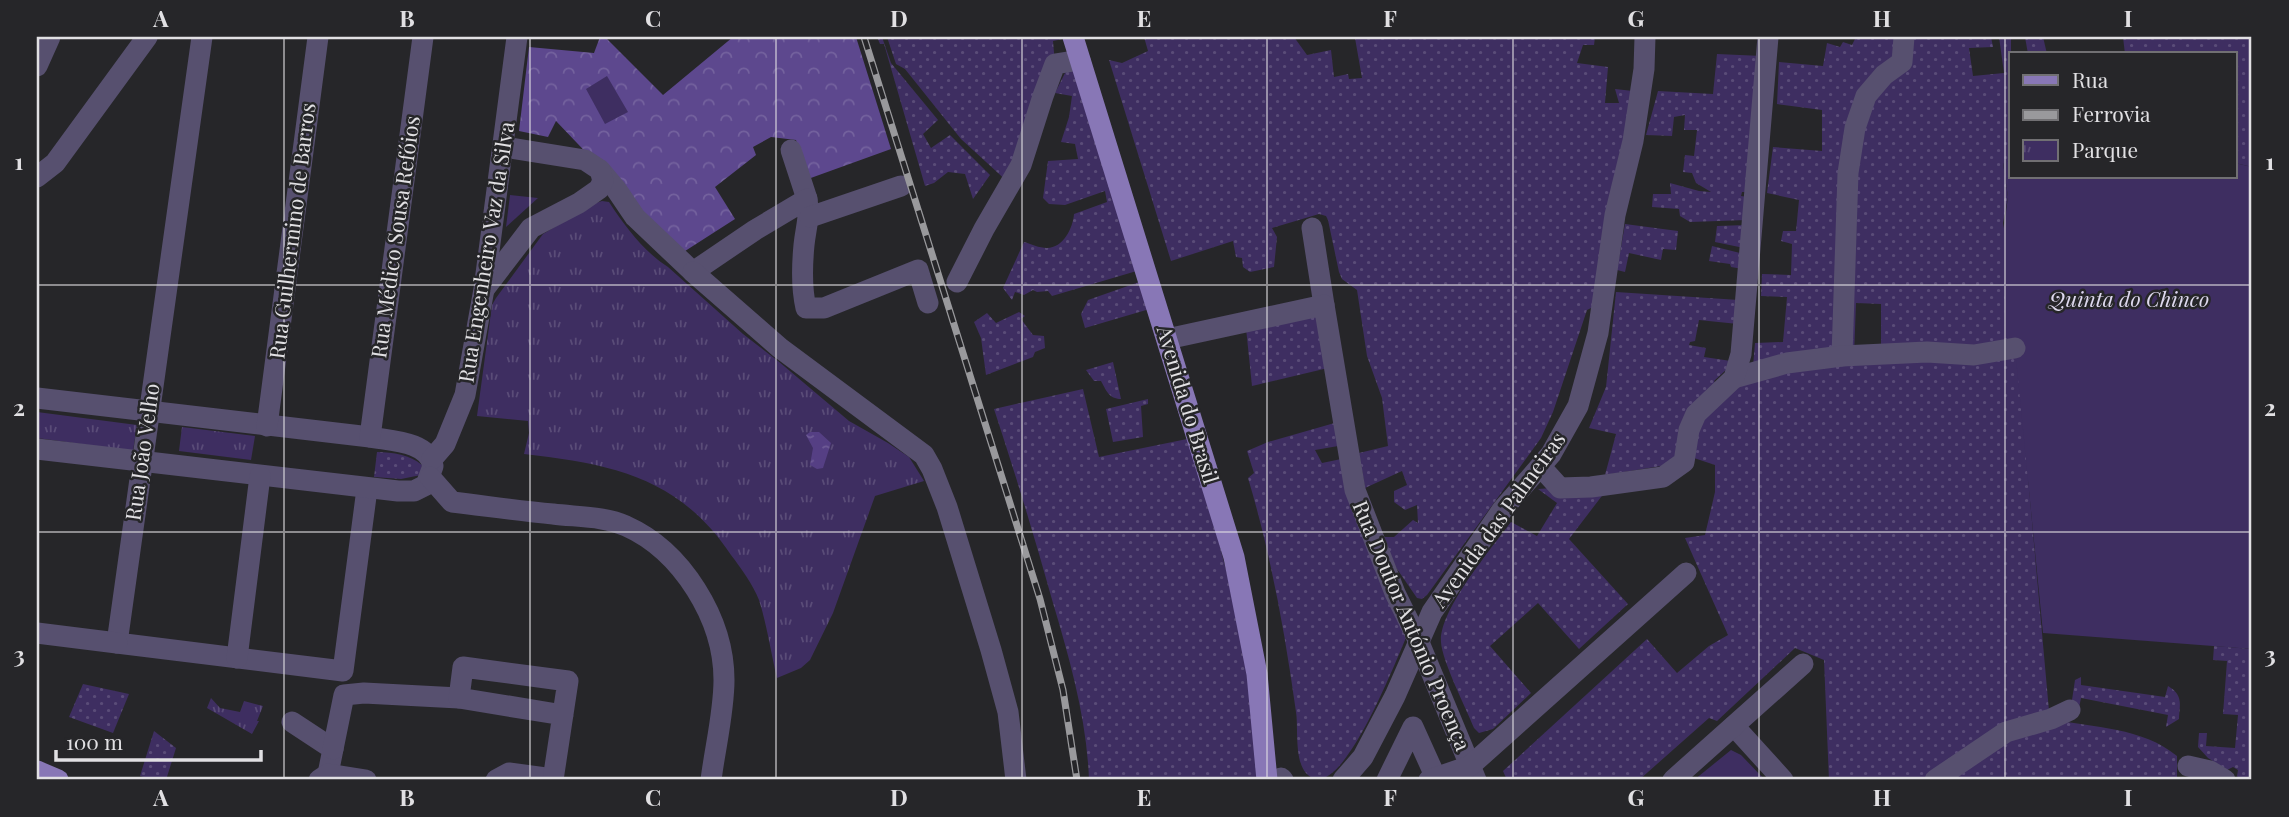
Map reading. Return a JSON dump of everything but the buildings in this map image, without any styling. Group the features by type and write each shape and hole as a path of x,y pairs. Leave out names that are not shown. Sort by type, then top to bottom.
{"main road":[{"name":"Avenida do Brasil","path":"1073,37 1248,553 1272,671 1278,780"},
{"name":"Avenida do Brasil","path":"1088,37 1174,338"},
{"path":"37,771 58,780"}],"street":[{"path":"37,66 50,37"},
{"path":"37,177 55,163 147,37"},
{"name":"Rua João Velho","path":"117,643 202,37"},
{"name":"Rua Guilhermino de Barros","path":"267,426 318,37"},
{"name":"Rua Médico Sousa Refóios","path":"370,437 423,37"},
{"name":"Rua Engenheiro Vaz da Silva","path":"431,468 445,444 464,395 484,289 517,37"},
{"name":"Avenida das Palmeiras","path":"1343,780 1363,757 1395,696 1432,612 1502,509 1551,454 1578,407 1598,332 1615,215 1637,117 1644,69 1644,37"},
{"path":"1734,378 1741,354 1768,37"},
{"path":"1842,356 1848,173 1855,128 1866,96 1884,75 1902,62 1904,37"},
{"path":"957,282 1021,165 1042,96 1055,64 1080,60"},
{"path":"504,147 585,160 600,170 635,217 693,272 780,348 924,455 947,507 991,650 1008,712 1016,780"},
{"path":"791,150 808,208 802,267 806,308 824,308 918,271 928,303"},
{"path":"484,289 531,228 579,203 599,189 603,181 600,170"},
{"path":"693,272 733,246 808,208 901,186"},
{"name":"Rua Doutor António Proença","path":"1312,228 1355,490 1395,593 1418,640 1473,773"},
{"path":"1174,338 1324,305"},
{"path":"1541,467 1560,488 1663,477 1684,462 1689,430 1696,414 1734,378 1787,363 1842,356 1927,352 1974,355 2015,348"},
{"path":"37,398 370,437 414,446 426,451 431,468 452,502 590,518 625,525 671,558 694,583 714,630 724,680 711,780"},
{"path":"37,449 367,489 414,491 426,485 431,468"},
{"path":"237,658 260,476"},
{"path":"37,633 343,671 367,489"},
{"path":"1363,757 1387,780 1413,727 1432,779 1473,773 1686,573"},
{"path":"1673,780 1803,664"},
{"path":"459,698 463,667 568,681 553,780 509,773 496,780"},
{"path":"366,780 323,777 333,749 344,695 364,693 459,698 563,715"},
{"path":"1935,780 2006,732 2051,719 2070,710"},
{"path":"292,722 333,749"},
{"path":"1734,726 1783,780"},
{"path":"2188,765 2210,771 2225,780"}],"green space":[{"path":"600,37 605,37 663,95 733,37 856,37 891,149 808,179 796,140 771,137 753,147 756,155 715,187 735,219 682,253 556,121 548,137 519,131 529,47 594,53"},
{"path":"877,37 882,37 891,63 938,120 923,134 931,148 950,135 990,175 973,199 965,174 948,172 934,183 925,186 884,44 880,44"},
{"path":"887,37 1073,37 1053,41 1055,64 1010,184 961,139 905,69 896,64"},
{"path":"1144,37 1294,37 1307,55 1331,50 1334,77 1348,74 1349,79 1362,78 1355,38 1595,37 1594,45 1583,45 1577,63 1608,67 1605,103 1619,103 1615,89 1633,91 1597,305 1587,310 1553,412 1541,438 1422,599 1417,598 1395,566 1383,537 1394,537 1413,520 1418,523 1417,505 1405,510 1394,502 1394,491 1407,485 1402,471 1365,488 1359,453 1388,446 1382,398 1367,356 1357,290 1342,279 1339,272 1328,220 1326,216 1319,214 1272,228 1277,237 1274,267 1250,272 1243,267 1242,258 1236,257 1233,241 1171,261 1109,60 1122,63 1148,51"},
{"path":"1856,37 1991,37 1993,47 1969,48 1973,76 2004,73 1999,37 2011,37 2009,162 2003,163 2008,197 2003,223 2025,349 2028,477 2049,711 2051,719 2117,730 2163,746 2177,756 2177,780 1829,780 1824,660 1795,648 1717,721 1709,718 1639,780 1507,780 1503,771 1647,639 1677,673 1709,646 1728,635 1685,538 1705,535 1715,492 1715,465 1691,457 1693,434 1710,408 1752,378 1755,343 1783,342 1787,297 1761,296 1762,274 1791,275 1792,244 1781,241 1783,231 1796,231 1799,200 1767,193 1773,147 1822,151 1822,110 1777,104 1779,62 1823,66 1827,43 1840,47 1843,42 1852,45","holes":["1856,303 1881,304 1881,354 1854,356"]},
{"path":"2025,37 2043,37 2047,52 2028,52"},
{"path":"2123,37 2252,37 2252,167 2236,163 2236,52 2125,52"},
{"path":"1717,54 1762,56 1749,192 1742,192 1741,196 1748,197 1747,220 1690,222 1680,216 1679,209 1652,207 1653,194 1671,194 1670,183 1711,192 1696,183 1692,173 1683,172 1685,155 1694,156 1697,130 1684,130 1685,115 1674,117 1672,136 1646,135 1658,91 1713,94"},
{"path":"1078,67 1140,270 1052,296 1048,291 1033,290 1024,295 1015,292 1012,300 1003,288 1024,242 1044,248 1058,245 1069,231 1074,214 1107,202 1105,191 1065,205 1049,204 1043,198 1048,161 1078,159 1075,144 1061,142 1072,96 1055,93 1067,69"},
{"path":"607,76 628,112 605,124 586,89"},
{"name":"Quinta do Chinco","path":"2009,161 2009,178 2236,178 2236,163 2252,167 2252,649 2043,633 2015,348 2004,329 2002,241 2008,197 2003,162"},
{"path":"510,195 538,198 506,227"},
{"path":"602,201 609,202 628,229 651,254 743,334 849,421 909,457 924,481 875,496 833,613 810,660 801,668 777,678 762,610 754,588 711,529 689,508 666,491 614,470 524,454 529,433 528,421 477,416 492,305 496,298 543,234"},
{"path":"1625,224 1678,231 1676,250 1663,249 1661,260 1629,253 1625,272 1617,270"},
{"path":"1746,225 1744,248 1715,242 1717,226"},
{"path":"1712,246 1744,254 1743,269 1709,261"},
{"path":"1142,281 1153,308 1085,328 1081,314 1088,300"},
{"path":"1616,292 1739,300 1738,324 1699,320 1695,341 1689,345 1706,348 1704,357 1731,361 1728,368 1714,381 1718,387 1674,464 1605,475 1616,434 1589,428 1606,387"},
{"path":"1019,312 1025,316 1021,319 1033,335 1044,336 1045,348 1035,352 1033,357 986,375 981,338 974,322 987,313 996,323"},
{"path":"1318,312 1328,368 1252,386 1246,328"},
{"path":"1113,362 1121,399 1111,396 1101,381 1094,381 1086,370"},
{"path":"1083,389 1099,457 1192,438 1242,632 1259,780 1089,780 1085,735 1071,668 994,409"},
{"path":"1148,399 1148,404 1141,406 1143,437 1113,442 1106,409"},
{"path":"37,412 137,425 133,451 37,438"},
{"path":"1338,422 1344,445 1315,450 1322,463 1346,458 1411,626 1384,688 1357,740 1343,761 1329,775 1316,779 1308,775 1300,760 1287,653 1270,565 1248,478 1254,473 1247,451 1268,442"},
{"path":"182,427 255,436 251,460 179,451"},
{"path":"377,452 407,456 422,465 421,475 401,479 374,477"},
{"path":"1611,484 1569,539 1628,604 1579,649 1538,603 1490,646 1531,693 1493,729 1479,733 1474,728 1442,650 1443,629 1457,597 1511,522 1537,536 1557,503 1538,489"},
{"path":"2214,646 2252,649 2252,780 2240,780 2237,776 2238,770 2233,767 2227,770 2208,758 2198,747 2199,733 2207,733 2206,746 2235,748 2238,715 2223,714 2227,661 2213,660"},
{"path":"2081,677 2081,685 2165,697 2168,686 2178,696 2179,719 2166,727 2168,715 2081,698 2079,708 2072,700 2075,680"},
{"path":"83,684 129,694 113,733 69,717"},
{"path":"211,698 220,708 240,712 244,701 263,706 252,734 207,708"},
{"path":"154,731 176,748 166,780 140,776"},
{"path":"1731,750 1741,755 1765,780 1694,780"}],"water":[{"path":"819,432 831,443 823,468 817,469 810,465 813,448 806,435"}],"railway":[{"path":"864,37 1040,599 1063,690 1077,780"}]}
